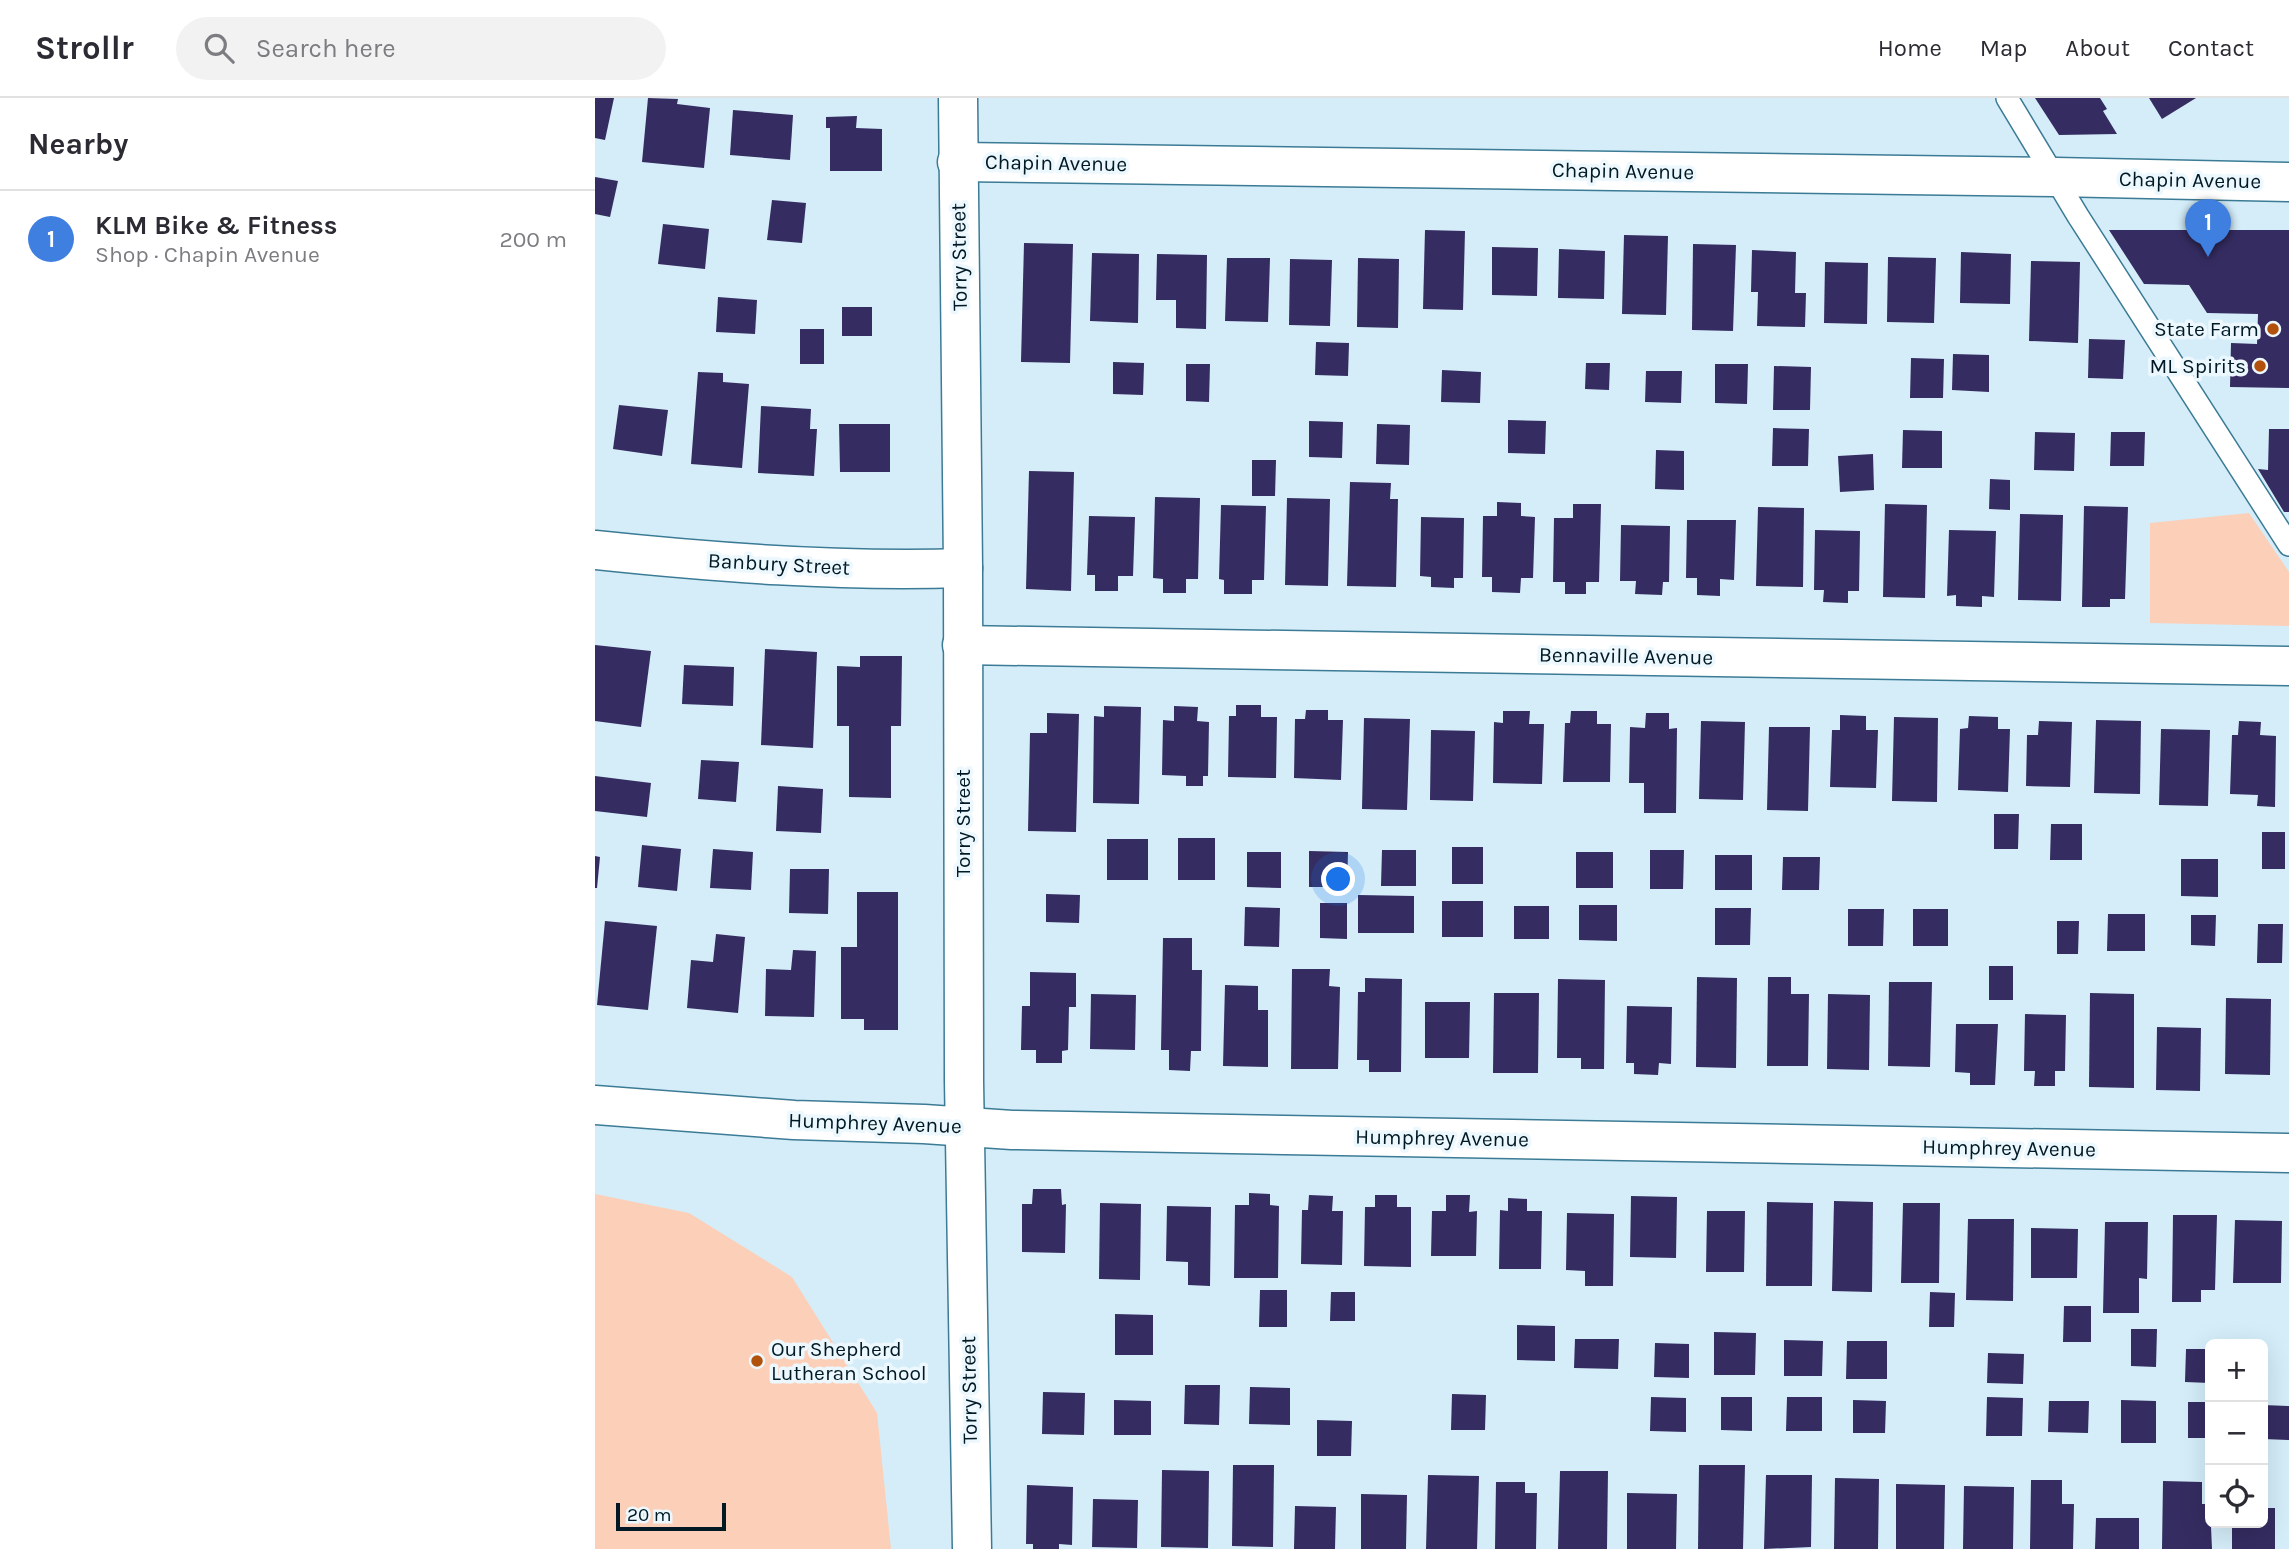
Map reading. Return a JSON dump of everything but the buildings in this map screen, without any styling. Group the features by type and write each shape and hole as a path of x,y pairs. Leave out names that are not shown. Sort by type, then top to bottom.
{"street":[{"name":"Torry Street","path":"958,98 965,1126 972,1549"},
{"name":"Chapin Avenue","path":"957,162 2289,182"},
{"name":"Banbury Street","path":"595,550 811,567 919,570 963,568"},
{"name":"Bennaville Avenue","path":"962,645 2289,666"},
{"name":"Humphrey Avenue","path":"595,1105 794,1120 1026,1130 2289,1153"}],"lane":[{"path":"2007,98 2289,545"}],"shaded area":[{"path":"2249,513 2289,572 2289,626 2150,623 2150,523"},
{"name":"Our Shepherd Lutheran School","path":"595,1194 689,1213 792,1277 877,1413 891,1549 595,1549"}],"place":[{"name":"KLM Bike & Fitness","path":"2208,257"},
{"name":"State Farm","path":"2273,329"},
{"name":"ML Spirits","path":"2260,366"},
{"name":"Our Shepherd Lutheran School","path":"757,1361"}]}
